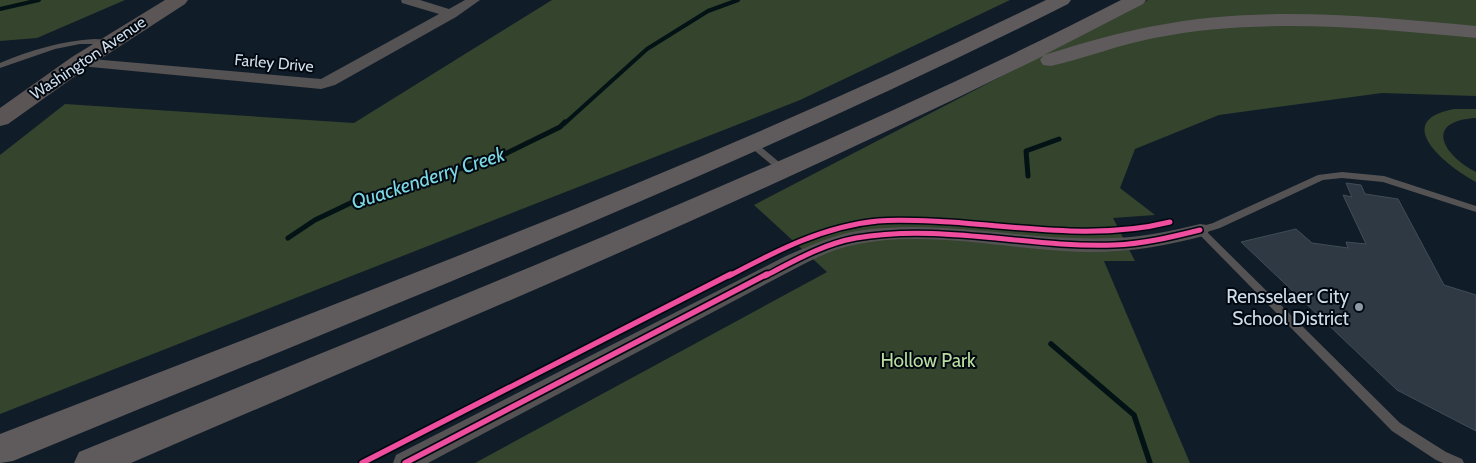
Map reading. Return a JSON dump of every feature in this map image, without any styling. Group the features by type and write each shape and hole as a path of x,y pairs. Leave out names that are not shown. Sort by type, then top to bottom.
{"highway":[{"path":"0,450 459,266 752,144 896,80 1061,0"},
{"path":"92,463 609,245 888,122 1015,62 1136,0"},
{"path":"888,122 1082,48 1159,30 1236,21 1307,19 1374,22 1476,32"}],"street":[{"name":"Washington Avenue","path":"0,119 80,62 178,0"},
{"path":"407,0 451,14"},
{"name":"Farley Drive","path":"80,62 322,84 330,82 474,0"},
{"path":"405,463 784,266 831,244 870,236 915,234 1113,245 1158,240 1200,230"}],"lane":[{"path":"0,66 44,48 70,42 90,40 110,42"},
{"path":"752,144 782,169"},
{"path":"1200,230 1216,226 1321,177 1342,175 1384,179 1476,209"},
{"path":"1200,230 1396,427 1440,456 1458,463"}],"green space":[{"path":"0,0 125,0 37,38 0,41"},
{"path":"552,0 1010,0 800,100 0,414 0,155 65,104 354,123"},
{"name":"Hollow Park","path":"1148,0 1476,0 1476,96 1382,93 1219,115 1135,149 1120,188 1155,215 1113,218 1135,261 1104,261 1190,463 475,463 827,272 754,205"},
{"path":"1454,109 1476,109 1476,118 1459,120 1449,125 1444,132 1444,140 1455,157 1476,172 1476,182 1452,166 1440,155 1430,144 1425,133 1426,123 1435,115"}],"building":[{"name":"Rensselaer City School District","path":"1346,183 1361,185 1365,194 1398,199 1444,285 1476,295 1476,431 1397,390 1241,242 1296,229 1312,243 1348,248 1346,242 1366,244 1343,195 1352,197"}],"waterway":[{"path":"0,9 39,0"},
{"name":"Quackenderry Creek","path":"564,124 647,49 708,11 738,0"},
{"name":"Quackenderry Creek","path":"288,238 315,220 361,198 499,157 560,127 565,122"},
{"path":"1028,176 1026,151 1059,139"},
{"path":"1051,344 1134,415 1150,463"}],"cycle path":[{"path":"362,463 779,250 809,237 845,226 878,221 913,220 1100,232 1142,229 1170,222"},
{"path":"405,463 793,261 841,242 888,234 920,233 1082,245 1114,245 1157,240 1200,230"}],"place":[{"name":"Rensselaer City School District","path":"1359,307"}]}
